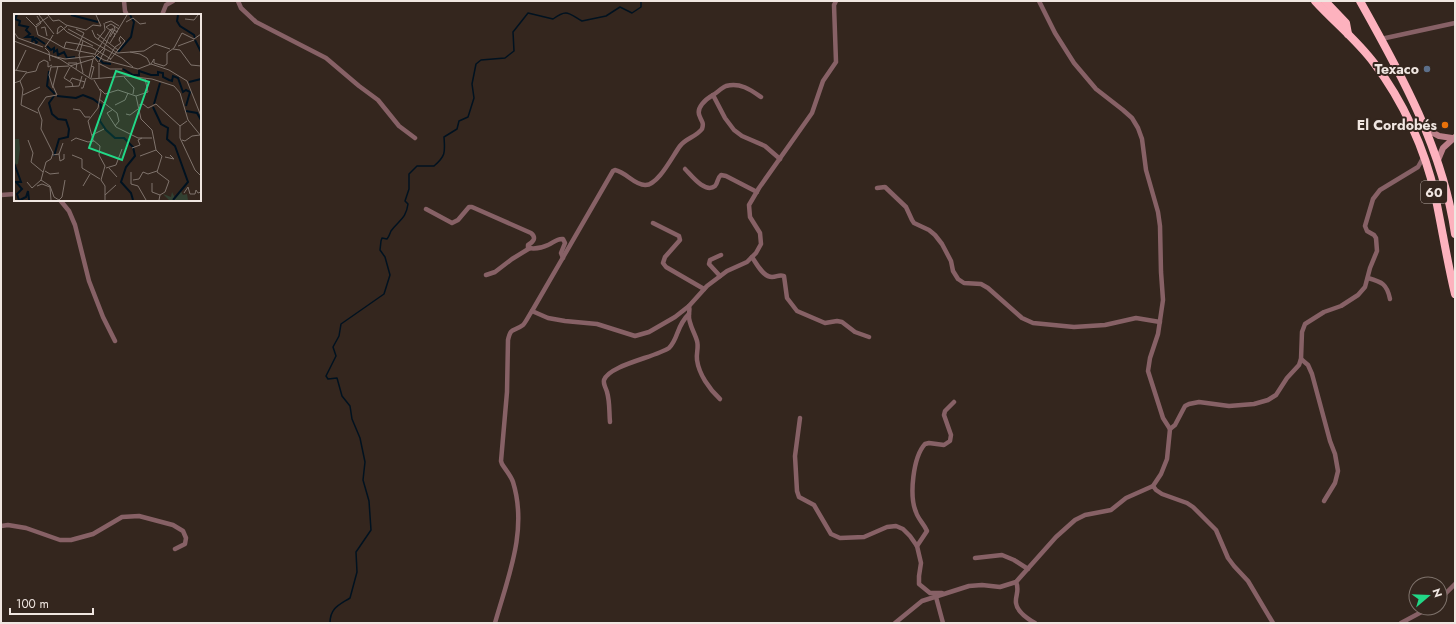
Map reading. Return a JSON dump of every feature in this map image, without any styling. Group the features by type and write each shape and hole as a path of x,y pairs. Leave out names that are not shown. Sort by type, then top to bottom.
{"highway":[{"name":"60","path":"1315,1 1374,62 1388,83 1414,132 1424,156 1435,195 1455,294"},
{"path":"1325,1 1346,24 1348,34"},
{"name":"60","path":"1360,1 1398,69 1426,129 1438,160 1452,212 1455,234"}],"main road":[{"path":"1426,129 1439,136 1453,137"},
{"path":"1438,160 1443,148 1453,137"}],"street":[{"path":"124,1 126,14"},
{"path":"162,14 166,6 173,1"},
{"path":"238,1 241,8 256,22 326,58 378,100 399,126 415,138"},
{"path":"532,311 548,318 597,324 635,336 649,332 675,317 689,306 704,289 720,276 747,262 756,253 760,244 760,233 750,217 749,204 812,113 822,81 836,62 834,5 836,1"},
{"path":"895,623 922,601 969,586 1000,587 1016,582 1056,537 1075,520 1086,515 1111,510 1126,498 1153,486 1161,474 1167,459 1170,429 1163,418 1148,371 1150,358 1158,334 1163,300 1160,226 1158,212 1146,170 1144,150 1138,128 1132,118 1096,89 1080,72 1063,48 1039,1"},
{"path":"1381,39 1455,23"},
{"path":"496,623 517,544 520,515 513,481 501,460 507,392 509,333 522,325 532,311 613,171 620,171 643,185 648,185 653,182 668,165 681,145 702,129 703,123 699,115 699,110 707,98 726,86 738,85 747,87 761,97"},
{"path":"713,95 725,118 734,130 742,136 765,146 780,159"},
{"path":"1170,429 1175,425 1185,406 1189,404 1199,402 1230,406 1254,404 1272,398 1299,365 1301,359 1302,332 1305,324 1317,316 1341,306 1363,291 1377,251 1376,238 1367,231 1365,226 1373,199 1380,190 1418,167 1424,156"},
{"path":"685,169 699,184 714,187 718,178 722,175 757,192"},
{"path":"877,188 885,187 906,207 912,220 935,235 942,244 951,261 953,271 958,279 964,283 981,284 988,288 1022,318 1033,323 1074,327 1105,325 1136,318 1160,322"},
{"path":"1,195 14,194"},
{"path":"61,201 69,211 72,218 89,281 115,341"},
{"path":"426,210 452,223 458,220 468,207 472,207 533,234 533,241 527,246 530,248"},
{"path":"653,223 679,236 680,238 680,240 665,257 663,263 666,267 704,289"},
{"path":"486,275 495,272 530,248 544,246 561,238 565,242 561,253 563,258"},
{"path":"720,276 709,264 709,262 710,260 721,255"},
{"path":"752,257 766,275 771,277 780,275 784,276 787,298 797,311 825,323 840,321 855,332 869,337"},
{"path":"1368,278 1385,285 1390,299"},
{"path":"689,306 689,314 697,340 697,358 700,370 705,382 720,399"},
{"path":"610,422 608,399 604,384 605,378 622,366 669,348 674,342 680,324 689,314"},
{"path":"1301,359 1308,365 1312,374 1330,441 1335,454 1338,471 1335,483 1324,501"},
{"path":"917,546 927,531 915,511 912,499 916,463 925,444 929,443 944,445 950,441 951,435 944,415 945,411 954,402"},
{"path":"800,418 795,456 797,491 799,497 814,505 831,534 840,538 864,537 887,527 896,526 903,528 917,546 921,563 919,576 920,584 930,593 946,593"},
{"path":"1153,486 1162,494 1187,503 1193,507 1216,530 1228,558 1248,581 1274,623"},
{"path":"1,526 8,524 26,528 60,540 71,540 93,534 122,517 139,516 173,524 183,531 186,538 185,544 175,549"},
{"path":"975,558 1002,555 1028,568"},
{"path":"1016,582 1018,587 1017,607 1025,618 1035,623"},
{"path":"936,597 943,623"},
{"path":"1401,623 1414,616"}],"waterway":[{"path":"330,623 333,610 350,598 357,572 356,552 371,530 369,501 363,480 365,462 360,438 352,419 350,406 342,396 337,378 328,379 326,376 336,356 333,347 339,336 341,324 384,294 390,275 385,257 380,250 381,241 382,238 387,239 391,231 406,213 408,204 405,201 409,189 409,174 417,166 434,166 441,159 444,153 444,137 457,129 459,121 468,117 474,98 472,84 476,64 481,60 505,58 514,51 513,32 528,13 553,19 561,14 568,13 582,21 606,16 620,7 632,13 641,7 641,1"}],"place":[{"name":"Texaco","path":"1427,69"},
{"name":"El Cordobés","path":"1445,125"}]}
